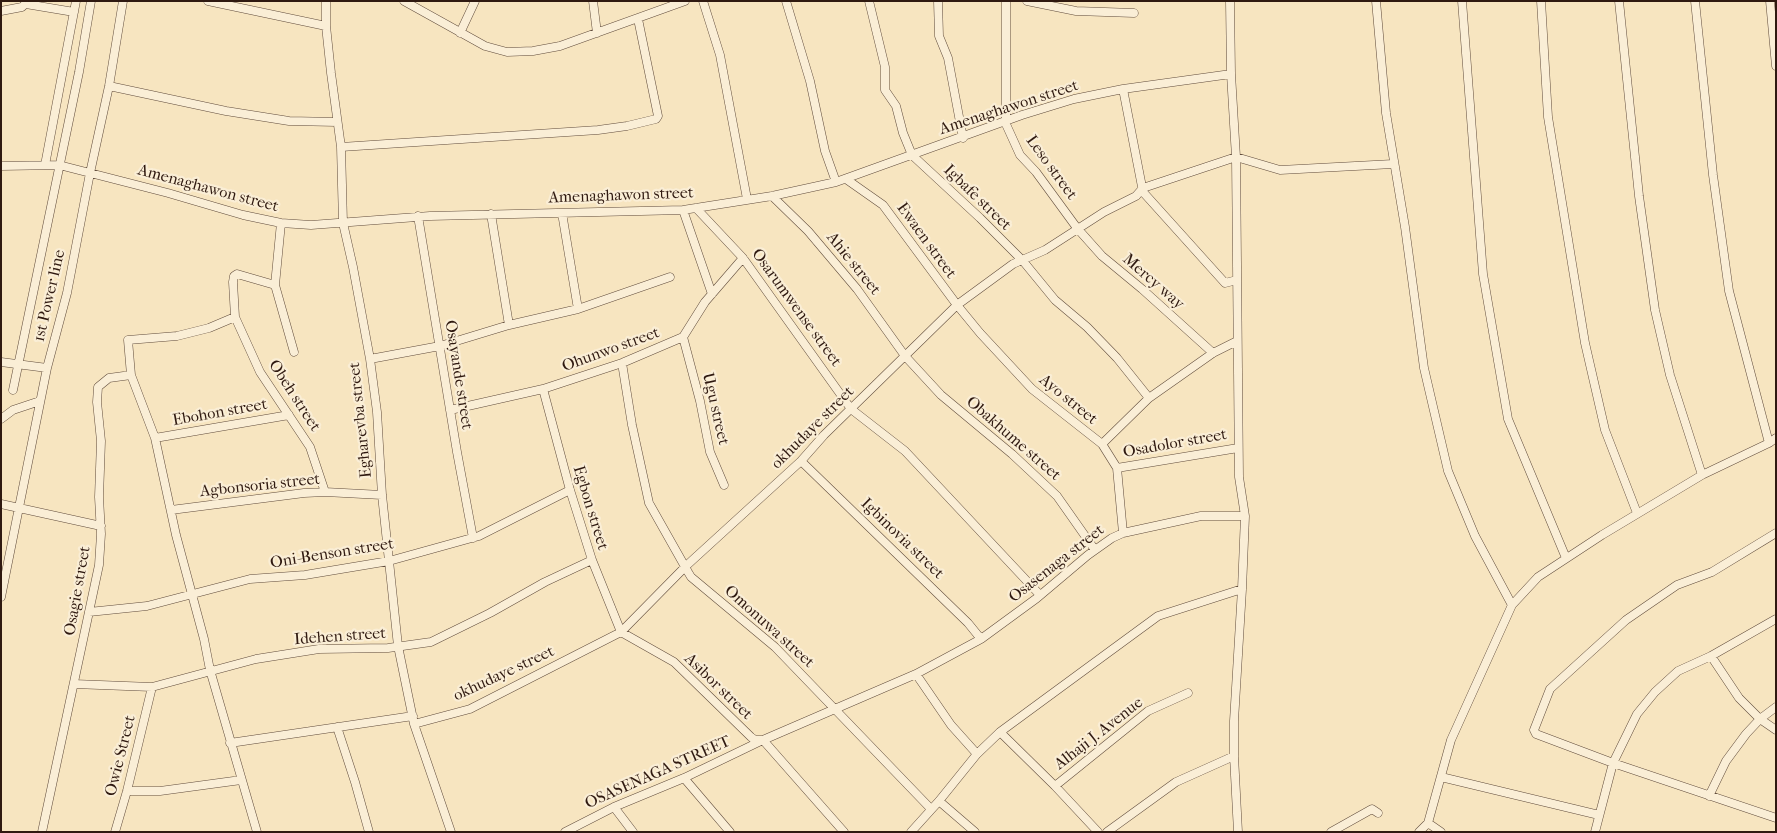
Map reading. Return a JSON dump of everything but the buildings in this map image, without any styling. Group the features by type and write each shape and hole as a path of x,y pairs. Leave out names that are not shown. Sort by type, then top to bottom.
{"street":[{"path":"45,165 76,1"},
{"path":"13,390 91,1"},
{"name":"1st Power line","path":"1,597 46,368 67,294 109,86 123,1"},
{"path":"208,1 326,26"},
{"name":"Egharevba street","path":"326,1 326,26 340,147 343,223 370,359 377,412 382,495 398,646 414,720 451,832"},
{"path":"404,1 485,46 507,52 533,52 560,46 685,1"},
{"path":"460,33 475,1"},
{"path":"593,1 597,34"},
{"path":"703,1 720,55 747,199"},
{"path":"786,1 810,81 825,151 836,182"},
{"path":"869,1 885,67 885,90 896,106 902,133 912,155"},
{"path":"938,1 939,36 948,58 963,138"},
{"path":"1005,122 1006,1"},
{"path":"1027,1 1076,11 1134,13"},
{"path":"1230,1 1231,74 1236,157 1238,448 1239,476 1245,516 1234,721 1238,832"},
{"path":"1376,1 1386,113 1405,227 1424,368 1448,471 1475,536 1512,606"},
{"path":"1462,1 1483,274 1508,419 1566,558"},
{"path":"1541,1 1548,117 1584,343 1605,430 1637,514"},
{"path":"1620,1 1639,196 1655,310 1670,376 1702,475"},
{"path":"1419,832 1428,823 1451,740 1512,606 1538,577 1702,475 1772,440 1730,291 1713,175 1695,1"},
{"path":"1770,1 1776,66"},
{"path":"1,11 22,7 27,3 74,12"},
{"path":"340,147 598,130 656,119 658,116 638,19"},
{"name":"Amenaghawon street","path":"1,166 59,165 243,215 281,223 311,225 418,216 683,210 772,196 836,182 1074,99 1123,88 1231,74"},
{"path":"109,86 226,111 280,120 337,122"},
{"path":"1123,88 1143,192 1225,284 1237,280"},
{"name":"Leso street","path":"1005,122 1020,155 1036,172 1077,228"},
{"name":"Igbafe street","path":"912,155 1023,261 1055,300 1087,327 1118,358 1149,398"},
{"path":"1236,157 1280,170 1393,164"},
{"name":"okhudaye street","path":"230,744 337,727 414,720 470,709 621,632 686,566 801,461 824,434 957,306 1013,264 1045,250 1077,228 1136,196 1143,188 1236,157"},
{"name":"Ewaen street","path":"846,179 883,205 957,306"},
{"name":"Ahie street","path":"772,196 808,232 857,289 906,356"},
{"name":"Osarumwense street","path":"696,208 743,258 851,409 905,450 1040,595"},
{"path":"683,210 712,294"},
{"path":"562,213 578,309"},
{"path":"492,214 509,325"},
{"name":"Osayande street","path":"418,216 473,538"},
{"path":"281,223 275,285 294,352"},
{"name":"Mercy way","path":"1077,228 1102,256 1142,289 1212,353"},
{"name":"Ohunwo street","path":"450,410 543,389 622,363 683,337 712,294 743,258"},
{"name":"Obeh street","path":"275,285 237,274 234,276 235,317 260,372 310,446 326,492"},
{"path":"370,359 440,346 509,325 578,309 670,277"},
{"name":"Ayo street","path":"957,306 1032,389 1102,444 1117,468 1123,533"},
{"path":"235,317 209,328 177,336 128,340 131,375 156,438 176,535 204,639 210,670 257,832"},
{"name":"Ugu street","path":"683,337 700,402 710,452 724,485"},
{"path":"1102,444 1149,398 1212,353 1238,341"},
{"name":"Obakhume street","path":"906,356 941,395 1012,454 1057,496 1095,550"},
{"path":"1,362 46,368"},
{"name":"Omonuwa street","path":"622,363 632,425 650,503 691,577 775,647 931,809"},
{"name":"Osagie street","path":"42,832 99,565 101,441 97,402 98,387 109,378 131,375"},
{"name":"Egbon street","path":"543,389 570,490 592,560 621,632"},
{"path":"1,419 13,410 40,401"},
{"name":"Ebohon street","path":"156,438 289,415"},
{"name":"Osadolor street","path":"1117,468 1238,448"},
{"name":"Igbinovia street","path":"801,461 968,623 981,638"},
{"name":"Oni-Benson street","path":"89,612 147,606 250,579 305,575 388,561 473,538 570,490"},
{"name":"Agbonsoria street","path":"171,510 274,496 326,492 382,495"},
{"path":"1,504 101,526"},
{"name":"Osasenaga street","path":"836,709 916,674 981,638 1040,595 1112,538 1123,533 1200,516 1245,516"},
{"path":"1776,533 1712,572 1677,585 1634,615 1578,662 1550,689 1534,730 1536,734 1613,763 1776,818"},
{"name":"Idehen street","path":"74,684 152,686 256,658 319,649 398,646 431,642 490,613 545,582 592,560"},
{"path":"910,832 978,754 1000,732 1158,616 1242,589"},
{"path":"1595,832 1613,763 1637,714 1655,692 1678,671 1710,656 1776,619"},
{"name":"Asibor street","path":"621,632 674,662 751,737 755,740 763,740 844,832"},
{"path":"1710,656 1739,698 1760,719 1776,730"},
{"path":"916,674 951,725 978,754"},
{"name":"Owie Street","path":"115,832 127,791 152,686"},
{"name":"Alhaji J. Avenue","path":"1055,786 1148,711 1188,693"},
{"path":"1709,796 1726,761 1746,734 1760,719 1776,707"},
{"name":"OSASENAGA STREET","path":"566,832 614,807 684,778 763,740 836,709"},
{"path":"337,727 368,831"},
{"path":"1000,732 1098,832"},
{"path":"1108,832 1176,782 1234,756"},
{"path":"684,778 730,832"},
{"path":"1441,778 1599,815"},
{"path":"127,791 160,791 241,780"},
{"path":"939,801 975,832"},
{"path":"614,807 633,832"},
{"path":"1331,832 1372,809 1378,813"},
{"path":"1428,823 1441,832"}]}
